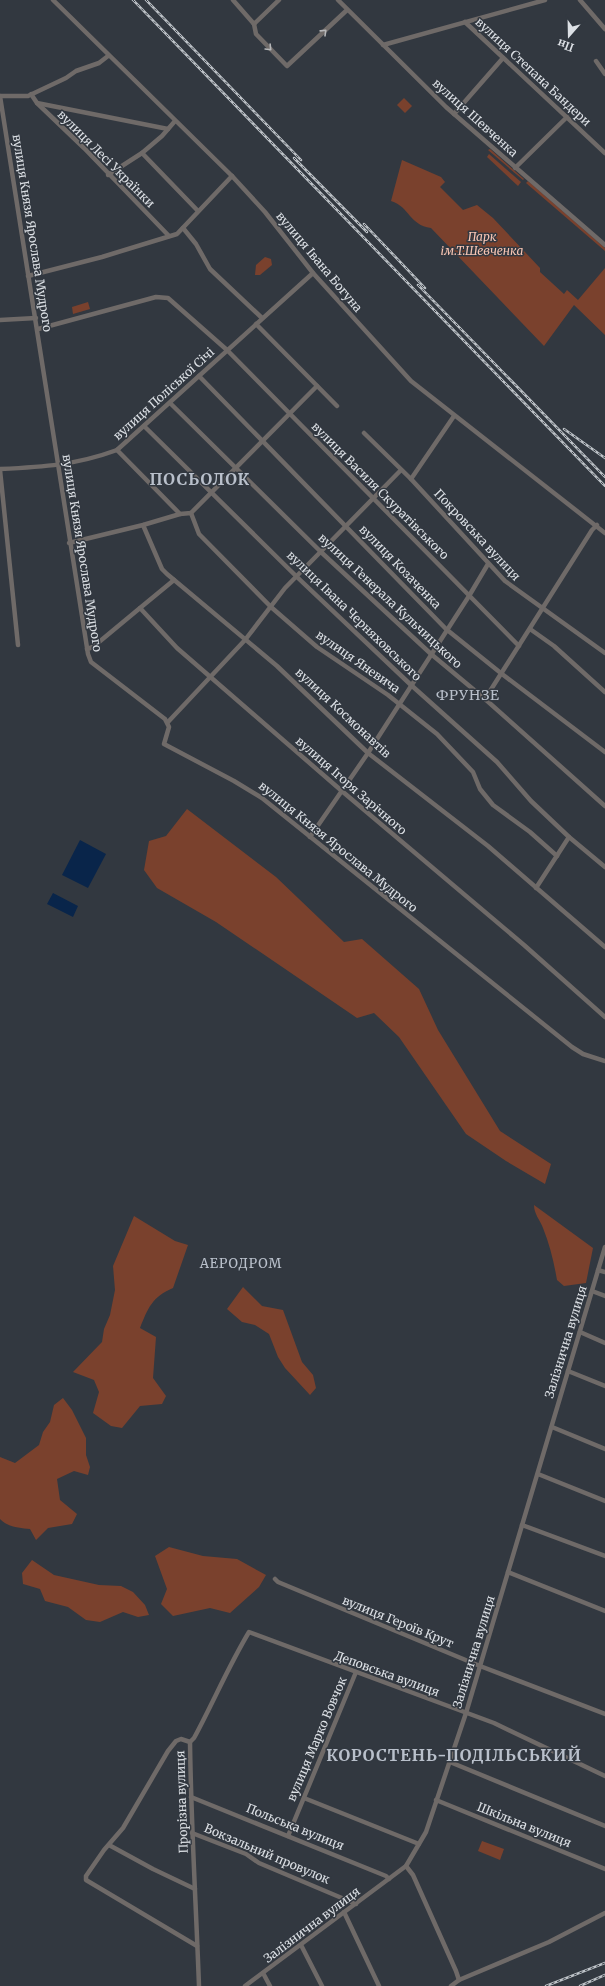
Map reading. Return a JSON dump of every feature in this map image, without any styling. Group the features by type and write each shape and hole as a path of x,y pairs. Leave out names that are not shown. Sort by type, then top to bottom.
{"street":[{"name":"вулиця Івана Богуна","path":"53,0 108,56 232,176 275,224 312,273 410,380 454,416 597,525 605,533"},
{"path":"233,0 254,24 256,34 286,65 290,64 347,10"},
{"path":"254,24 279,0"},
{"name":"вулиця Шевченка","path":"338,0 383,46 454,114 605,245"},
{"path":"383,46 535,1 545,0"},
{"path":"580,0 605,29"},
{"name":"вулиця Степана Бандери","path":"465,22 605,153"},
{"path":"0,96 31,94 66,78 76,71 99,62 108,56"},
{"path":"454,114 503,58"},
{"path":"596,62 605,74"},
{"name":"вулиця Лесі Українки","path":"31,94 37,103 84,148 108,175 169,236"},
{"name":"вулиця Князя Ярослава Мудрого","path":"0,96 3,133 38,329 69,543 89,658 95,666 168,722 168,733 164,744 249,789 572,1047 583,1054 605,1061"},
{"path":"37,103 168,129"},
{"path":"515,168 567,117"},
{"path":"108,175 142,153 175,121"},
{"path":"142,153 198,211"},
{"path":"28,276 102,257 177,234 232,176"},
{"path":"183,228 196,244 210,269 262,318"},
{"name":"вулиця Поліської Січі","path":"0,470 58,466 95,458 117,450 312,273"},
{"name":"вулиця Василя Скуратівського","path":"38,329 162,296 168,298 227,350 519,646"},
{"path":"0,320 36,318"},
{"path":"256,324 337,406"},
{"name":"вулиця Козаченка","path":"198,376 263,440 446,629 502,674 605,752"},
{"path":"69,543 143,525 180,514 191,513 317,386"},
{"name":"вулиця Генерала Кульчицького","path":"170,403 237,467 321,552 431,654 485,699 605,806"},
{"path":"411,479 454,416"},
{"name":"вулиця Івана Черняховського","path":"144,426 297,577 411,685 497,762 531,801 569,837 605,867"},
{"name":"Покровська вулиця","path":"364,433 411,479 505,581 605,653"},
{"path":"117,450 180,514"},
{"path":"0,470 18,645"},
{"path":"168,722 245,640 285,588 401,470"},
{"name":"вулиця Яневича","path":"191,513 200,534 271,607 317,647 399,704 437,734 473,772 480,789 493,805 530,832 558,856"},
{"name":"вулиця Космонавтів","path":"143,525 162,568 174,580 277,666 368,753 482,841 605,947"},
{"path":"485,699 597,525"},
{"path":"310,837 343,792 488,564"},
{"path":"87,649 93,647 174,580"},
{"name":"вулиця Ігоря Зарічного","path":"140,608 177,648 343,792 524,945 605,1017"},
{"path":"530,629 554,646 605,692"},
{"path":"536,888 569,837"},
{"name":"Залізнична вулиця","path":"245,1986 406,1866 426,1832 466,1713 605,1247"},
{"path":"598,1270 605,1272"},
{"path":"592,1291 605,1296"},
{"path":"580,1332 605,1343"},
{"path":"568,1371 605,1386"},
{"path":"552,1427 605,1449"},
{"path":"538,1474 605,1501"},
{"path":"522,1525 605,1556"},
{"path":"508,1572 605,1611"},
{"name":"вулиця Героїв Крут","path":"275,1579 278,1582 480,1666 605,1714"},
{"name":"Деповська вулиця","path":"249,1632 494,1723 605,1776"},
{"name":"Прорізна вулиця","path":"199,1986 198,1918 192,1833 190,1742 194,1738 213,1703 232,1661 249,1632"},
{"name":"вулиця Марко Вовчок","path":"288,1836 356,1672"},
{"path":"190,1742 181,1738 176,1741 130,1817 86,1876 86,1880 198,1946"},
{"path":"450,1762 605,1826"},
{"name":"Польська вулиця","path":"191,1797 327,1850 386,1876 389,1879"},
{"path":"304,1798 419,1844"},
{"name":"Шкільна вулиця","path":"436,1800 605,1869"},
{"name":"Вокзальний провулок","path":"192,1833 246,1854 259,1862 356,1904"},
{"path":"109,1845 152,1869 195,1889"},
{"path":"406,1866 413,1875 459,1980"},
{"path":"344,1912 379,1986"},
{"path":"451,1986 459,1980 549,1942 605,1912"},
{"path":"301,1945 322,1986"},
{"path":"263,1973 270,1986"}],"green space":[{"path":"404,98 412,106 405,113 397,105"},
{"path":"490,149 524,179 523,180 488,150"},
{"path":"489,154 521,182 518,186 487,157"},
{"name":"Парк ім.Т.Шевченка","path":"402,160 441,177 445,182 440,187 463,210 477,205 493,218 540,268 540,272 564,294 567,290 578,300 605,268 605,335 574,305 544,346 431,228 418,223 402,207 391,201"},
{"path":"528,181 605,248 605,251 526,183"},
{"path":"265,257 271,259 272,265 260,275 255,275 256,265"},
{"path":"88,302 90,309 73,314 72,307"},
{"path":"187,809 276,877 344,942 362,939 419,989 438,1030 500,1131 551,1164 545,1184 506,1161 466,1134 399,1037 374,1013 357,1018 216,922 157,888 144,870 149,841 166,836"},
{"path":"534,1205 593,1248 586,1283 564,1286 557,1280 548,1241 536,1214"},
{"path":"134,1216 175,1241 188,1245 173,1288 155,1299 148,1309 140,1328 156,1337 153,1378 166,1396 162,1404 140,1406 122,1428 111,1426 93,1413 99,1392 94,1380 73,1372 102,1342 104,1329 110,1315 115,1290 113,1266"},
{"path":"243,1287 262,1306 283,1310 302,1362 313,1375 316,1388 310,1395 285,1368 278,1357 269,1334 255,1325 242,1322 227,1309"},
{"path":"63,1398 72,1410 86,1438 86,1455 90,1467 88,1475 74,1471 57,1479 60,1500 77,1514 72,1524 48,1528 36,1540 30,1529 18,1528 3,1522 0,1519 0,1457 15,1463 39,1445 43,1432 50,1422 54,1405"},
{"path":"169,1547 203,1556 237,1559 266,1575 259,1587 230,1613 210,1608 173,1616 161,1604 167,1589 155,1556"},
{"path":"32,1560 54,1575 99,1585 121,1586 133,1592 145,1605 149,1615 138,1617 123,1612 100,1622 86,1620 68,1607 45,1601 40,1589 23,1584 22,1573"},
{"path":"482,1841 504,1849 500,1860 478,1851"}],"water":[{"path":"80,840 106,854 88,888 62,875"},
{"path":"53,893 78,906 73,917 47,904"}],"railway":[{"path":"133,0 605,486"},
{"path":"146,0 301,160"},
{"path":"294,158 367,232"},
{"path":"364,224 425,288"},
{"path":"418,285 605,477"},
{"path":"564,429 605,458"},
{"path":"546,1986 605,1963"},
{"path":"580,1986 605,1975"}],"district":[{"name":"ПОСЬОЛОК","path":"200,479"},
{"name":"ФРУНЗЕ","path":"468,695"},
{"name":"АЕРОДРОМ","path":"241,1263"},
{"name":"КОРОСТЕНЬ-ПОДІЛЬСЬКИЙ","path":"454,1755"}]}
